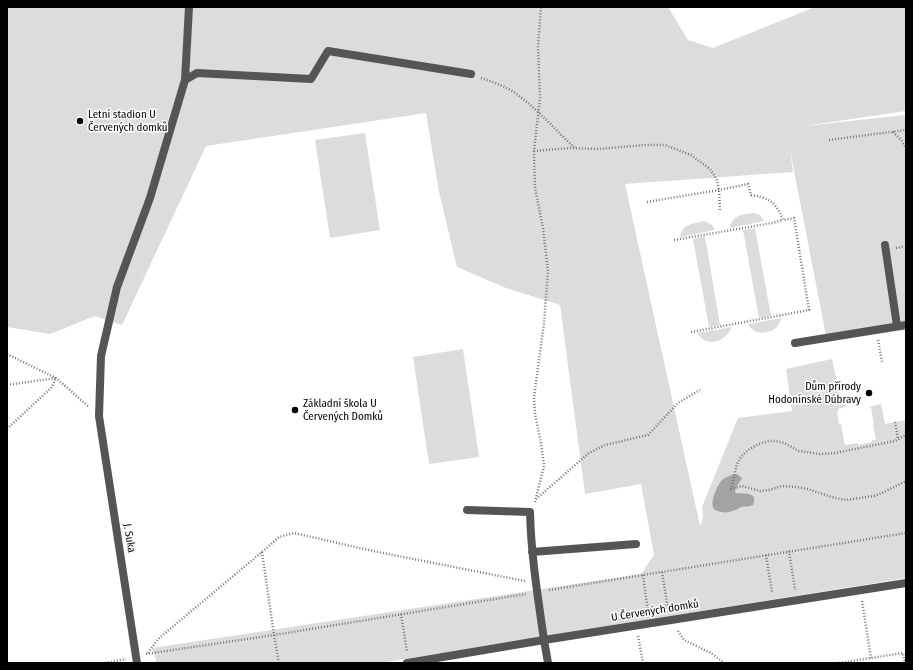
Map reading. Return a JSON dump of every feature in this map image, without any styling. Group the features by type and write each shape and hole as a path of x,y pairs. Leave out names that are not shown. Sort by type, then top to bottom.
{"street":[{"name":"J. Suka","path":"137,660 99,416 101,356 117,287 150,198 185,80 189,7"},
{"path":"185,80 197,73 311,79 328,51 471,74"},
{"path":"885,244 897,326"},
{"path":"795,343 906,325"},
{"path":"467,510 530,512 532,552 548,663"},
{"path":"532,552 636,544"},
{"name":"U Červených domků","path":"408,663 906,583"}],"path":[{"path":"530,512 536,499 544,466 535,414 534,397 544,323 548,271 543,228 535,188 534,151 540,98 538,46 541,7"},
{"path":"471,74 502,86 515,93 538,112 561,136 576,148"},
{"path":"829,140 906,130"},
{"path":"892,132 901,140 906,148"},
{"path":"534,151 571,148 599,149 645,145 665,145 691,155 710,169 717,180 720,211"},
{"path":"647,202 748,184 751,195 770,200 780,212 782,220"},
{"path":"674,240 794,218 809,310 690,332"},
{"path":"875,330 882,362"},
{"path":"7,354 56,378 99,416"},
{"path":"7,385 56,378"},
{"path":"7,429 52,387 56,378"},
{"path":"536,499 589,453 605,445 648,436 678,404 700,390"},
{"path":"895,422 898,439"},
{"path":"906,433 898,439 875,446 835,453 820,454 799,451 784,443 776,441 769,441 759,444 748,450 737,464 731,490 742,486 760,490 769,490 782,486 797,487 846,500 874,496 906,481"},
{"path":"148,654 158,639 279,537 294,533 373,551 536,583"},
{"path":"105,663 137,660 148,654 906,533"},
{"path":"789,551 797,600"},
{"path":"262,552 279,663"},
{"path":"766,555 774,604"},
{"path":"662,572 670,620 684,640 711,653 724,663"},
{"path":"643,575 649,624"},
{"path":"860,590 871,658"},
{"path":"401,614 408,663"},
{"path":"636,626 643,663"},
{"path":"839,663 903,653 905,663"}],"shaded area":[{"path":"7,7 668,7 688,40 713,48 815,7 906,7 906,111 804,126 906,115 906,330 827,341 790,150 793,172 625,184 700,526 703,518 702,507 738,418 792,411 786,369 832,359 841,402 845,402 846,407 838,409 837,413 839,424 841,424 845,445 857,443 858,445 876,440 871,408 869,407 881,404 885,424 906,420 906,578 380,663 157,663 152,648 641,574 654,555 641,484 585,494 560,305 506,288 457,267 439,192 426,113 206,146 122,325 95,316 50,334 7,327"},
{"path":"365,133 380,230 330,238 315,140"},
{"path":"754,213 760,215 764,221 730,228 735,218"},
{"path":"704,221 711,224 715,230 680,237 683,229 689,225"},
{"path":"755,228 771,316 759,318 743,230"},
{"path":"705,236 720,325 709,327 693,239"},
{"path":"782,318 777,327 773,330 761,333 750,328 748,324"},
{"path":"732,327 725,337 716,342 706,341 697,333"},
{"path":"463,349 479,457 429,464 413,357"},
{"path":"737,474 742,478 735,492 750,494 754,498 753,505 727,512 714,509 713,502 718,485 723,479"}],"place":[{"name":"Letní stadion U Červených domků","path":"80,121"},
{"name":"Dům přírody Hodonínské Dúbravy","path":"869,393"},
{"name":"Základní škola U Červených Domků","path":"295,410"}]}
